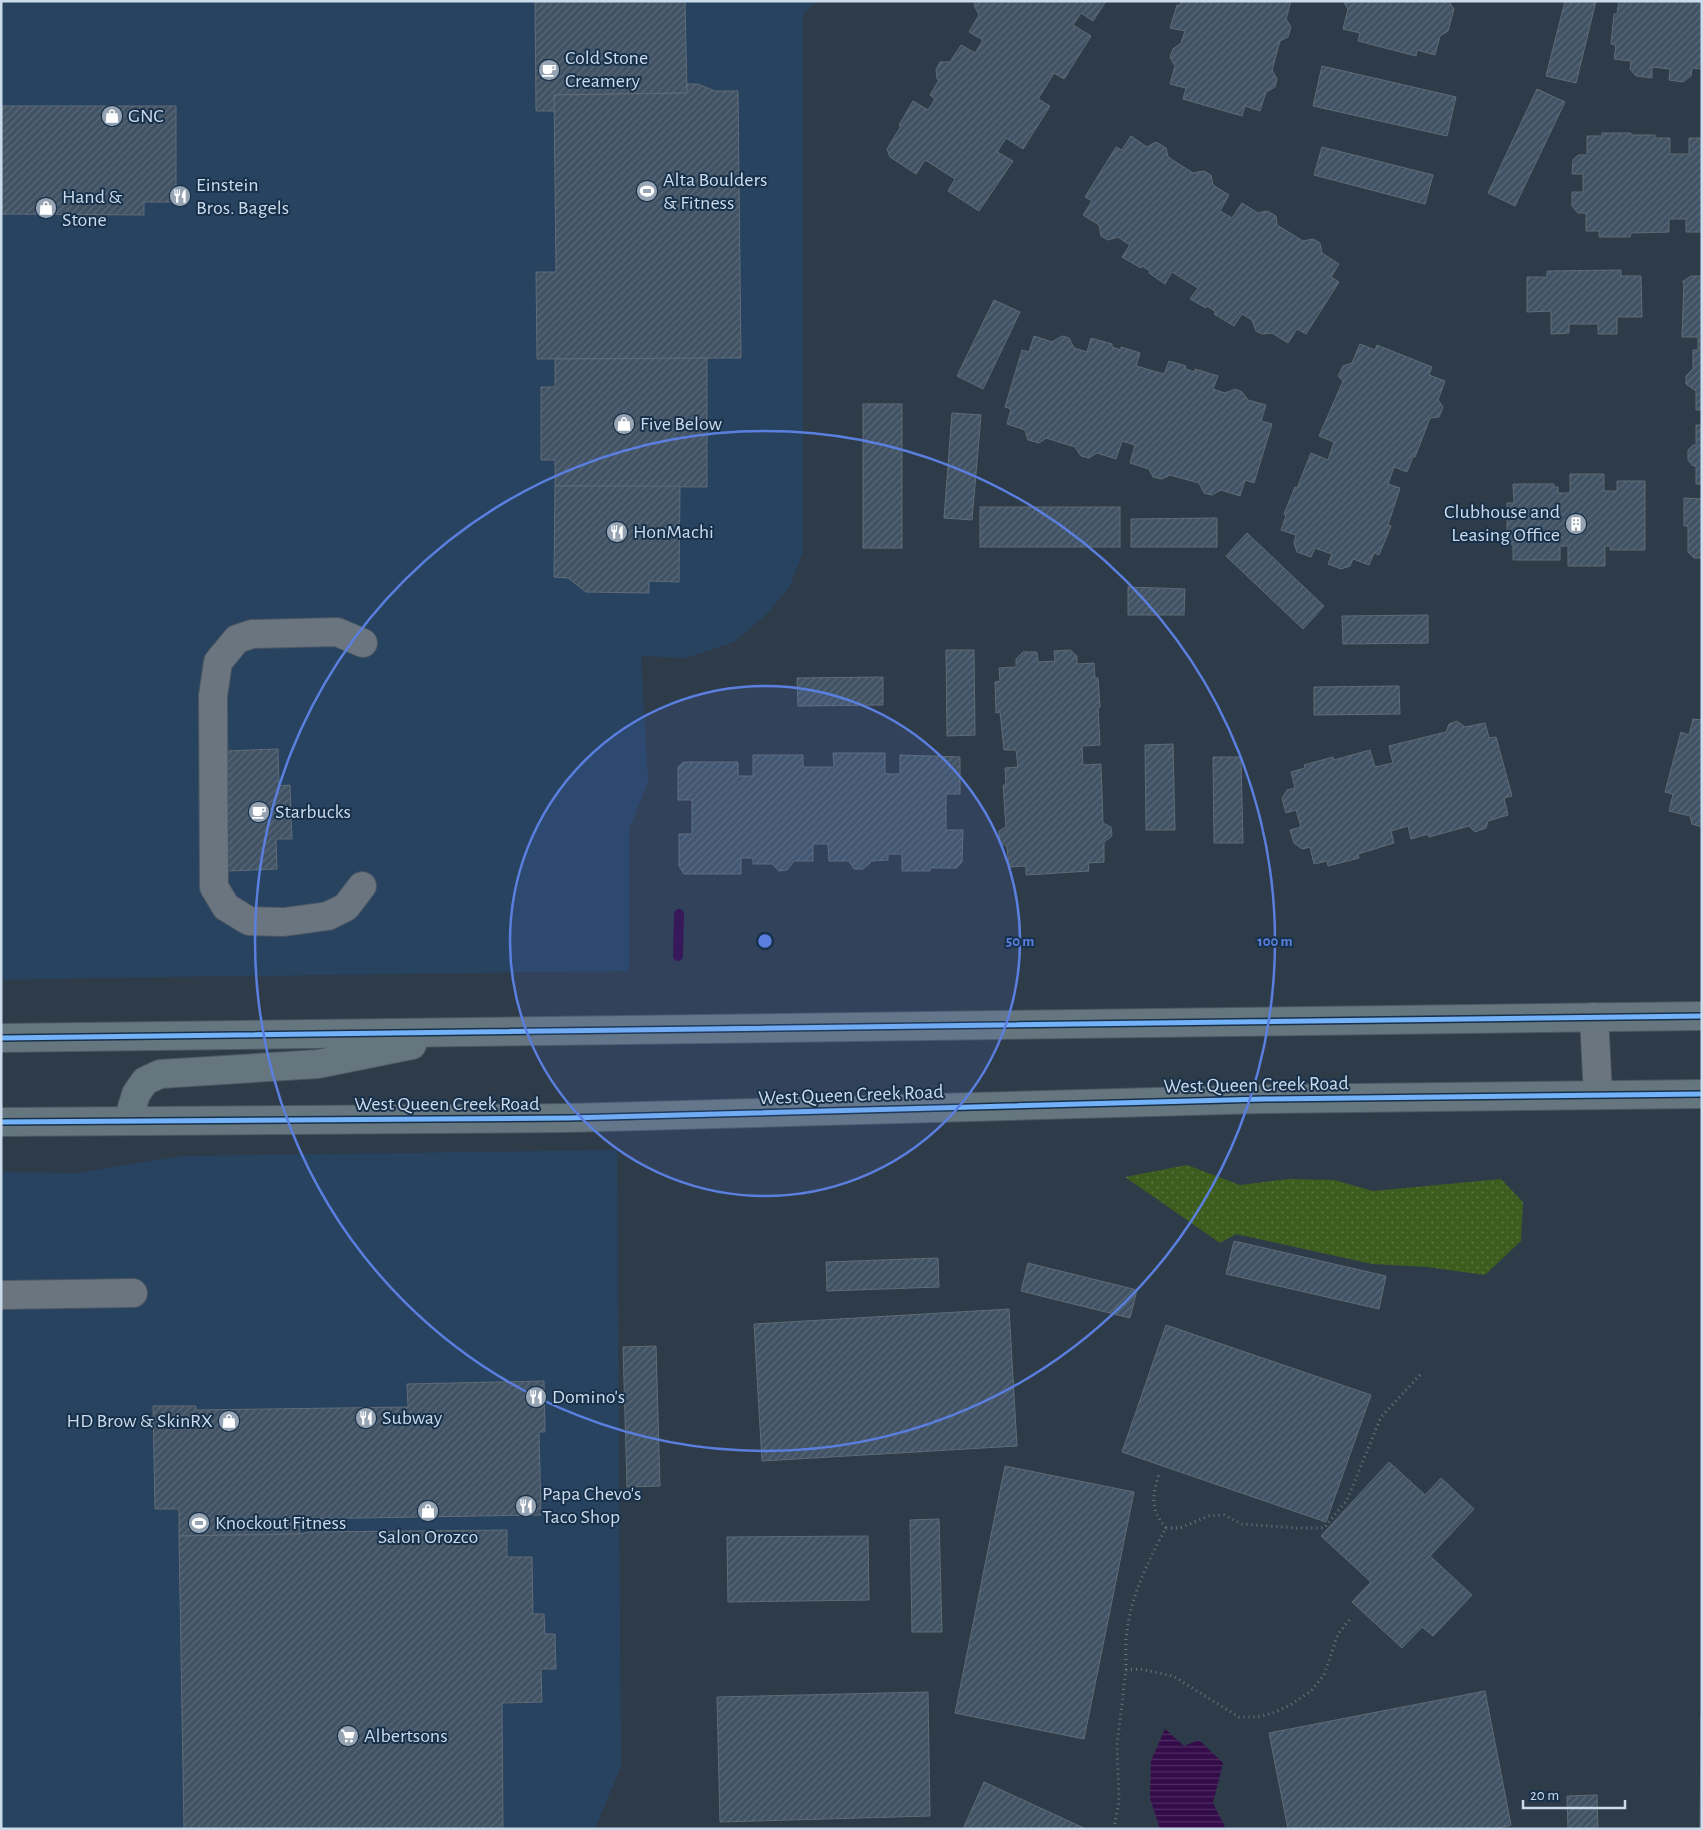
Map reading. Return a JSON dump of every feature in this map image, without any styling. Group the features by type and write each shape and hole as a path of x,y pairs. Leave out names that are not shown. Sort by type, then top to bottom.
{"main road":[{"path":"1,1038 1702,1016"},
{"path":"128,1121 136,1094 145,1081 160,1074 318,1064 477,1032"},
{"name":"West Queen Creek Road","path":"1,1122 568,1118 1264,1100 1702,1094"}],"lane":[{"path":"362,886 346,907 328,916 284,922 249,921 226,906 214,887 213,696 218,662 237,640 252,634 337,632 363,643"},
{"path":"1594,1017 1598,1095"},
{"path":"1,1280 132,1286 1,1295"}],"path":[{"path":"1159,1474 1153,1502 1157,1518 1166,1528 1180,1528 1210,1516 1224,1515 1242,1524 1324,1528 1347,1500 1381,1417 1421,1374"},
{"path":"1114,1829 1119,1800 1117,1745 1126,1670 1127,1630 1137,1591 1152,1553 1166,1528"},
{"path":"1126,1670 1140,1669 1173,1676 1239,1717 1256,1717 1290,1706 1311,1691 1324,1676 1338,1634 1350,1620"}],"shaded area":[{"path":"1,1 817,1 803,14 803,552 790,586 767,614 734,642 686,658 641,656 648,781 629,830 629,971 1,980"},
{"path":"617,1150 621,1766 595,1829 1,1829 1,1172 77,1173 182,1156"},
{"path":"1165,1729 1184,1746 1199,1740 1223,1763 1213,1803 1226,1829 1160,1829 1150,1798 1151,1761"}],"green space":[{"path":"1187,1165 1240,1185 1289,1179 1334,1180 1373,1191 1501,1179 1523,1202 1521,1241 1485,1275 1427,1267 1372,1264 1236,1234 1220,1243 1125,1177"}],"building":[{"path":"535,1 685,1 687,93 554,95 555,111 536,111"},
{"path":"976,1 1106,1 1093,21 1081,13 1073,25 1091,36 1064,79 1054,73 1038,99 1050,106 1023,149 1006,138 997,152 1013,161 979,211 948,191 955,179 925,160 916,174 890,157 887,149 913,101 928,110 935,99 930,95 939,80 937,79 936,70 940,62 950,62 961,45 975,53 983,40 969,32 979,15 974,5"},
{"path":"1181,1 1291,1 1286,19 1291,27 1288,37 1280,41 1272,70 1277,79 1275,87 1266,92 1260,111 1245,106 1242,116 1183,99 1186,88 1170,84 1175,66 1170,57 1173,49 1181,43 1185,31 1170,28 1177,5 1180,6"},
{"path":"1343,1 1451,1 1450,3 1454,9 1448,31 1440,36 1435,55 1417,50 1416,56 1358,41 1360,33 1343,29 1348,9"},
{"path":"1565,1 1596,1 1576,83 1546,76"},
{"path":"1619,1 1702,1 1702,69 1692,68 1691,76 1683,82 1669,80 1670,69 1652,67 1652,78 1636,76 1630,69 1631,61 1614,59 1616,45 1611,44 1614,14 1617,14"},
{"path":"1322,66 1456,97 1447,136 1313,106"},
{"name":"Alta Boulders & Fitness","path":"687,84 698,84 715,91 738,91 741,358 537,359 536,272 556,272 554,95 687,93"},
{"path":"1537,89 1565,102 1515,206 1488,193"},
{"path":"1,106 176,106 176,202 144,202 144,215 1,214"},
{"path":"1602,133 1631,133 1631,135 1655,135 1655,138 1670,138 1670,154 1689,154 1689,138 1702,138 1702,232 1686,232 1686,219 1669,219 1669,232 1631,233 1630,237 1599,237 1599,231 1586,231 1586,213 1578,213 1572,206 1572,192 1583,192 1583,174 1572,174 1573,160 1578,155 1587,155 1587,136 1602,136"},
{"path":"1131,136 1147,147 1156,142 1166,148 1168,157 1193,173 1204,171 1211,175 1213,185 1229,195 1220,211 1232,218 1242,203 1258,213 1267,211 1276,216 1277,225 1303,241 1313,239 1320,243 1322,253 1339,264 1331,277 1339,282 1306,334 1297,329 1288,343 1272,333 1262,334 1256,331 1252,320 1242,314 1234,326 1214,314 1216,312 1207,306 1206,308 1190,299 1198,288 1172,272 1165,284 1149,273 1150,271 1122,257 1130,245 1118,237 1108,240 1101,236 1099,225 1083,215 1092,201 1085,197 1116,147 1122,150"},
{"path":"1322,147 1433,175 1425,204 1314,175"},
{"path":"1621,270 1621,276 1641,276 1642,317 1617,317 1617,334 1598,334 1598,324 1569,324 1569,333 1551,334 1551,311 1527,312 1527,277 1547,277 1547,271"},
{"path":"1691,276 1702,276 1702,410 1696,410 1696,391 1686,384 1686,376 1693,369 1693,350 1698,350 1698,337 1682,337 1684,282 1682,282"},
{"path":"994,300 1020,312 983,389 957,376"},
{"path":"1034,336 1052,342 1062,336 1069,338 1074,348 1087,352 1091,338 1112,344 1112,347 1121,350 1121,347 1140,353 1136,366 1164,374 1169,361 1186,366 1185,369 1195,372 1195,369 1218,376 1213,389 1225,393 1235,389 1242,392 1248,400 1266,405 1261,421 1272,424 1254,483 1245,480 1240,496 1221,490 1212,495 1204,493 1199,483 1170,475 1162,479 1153,477 1149,469 1130,463 1135,445 1122,441 1116,459 1097,453 1089,458 1081,456 1075,447 1046,438 1039,443 1028,440 1025,430 1007,424 1011,409 1005,407 1022,350 1029,352"},
{"path":"1360,344 1375,350 1377,345 1432,367 1429,375 1445,381 1438,400 1443,407 1439,417 1430,418 1407,472 1394,467 1388,484 1400,488 1388,525 1391,526 1379,555 1374,553 1369,565 1353,559 1350,566 1341,569 1328,564 1332,554 1315,548 1311,557 1297,552 1294,543 1296,535 1281,530 1286,516 1284,514 1311,453 1328,460 1334,442 1319,436 1343,381 1338,376 1343,366 1352,363"},
{"name":"Five Below","path":"707,358 707,487 555,486 555,460 541,460 541,387 555,387 555,359"},
{"path":"863,404 902,404 902,548 863,548"},
{"path":"952,413 981,415 972,520 944,518"},
{"path":"1696,425 1702,425 1702,484 1696,484 1696,466 1693,466 1688,460 1688,450 1693,445 1696,445"},
{"name":"Clubhouse and Leasing Office","path":"1570,474 1604,474 1604,491 1617,491 1617,481 1645,481 1645,550 1610,550 1610,546 1605,546 1605,566 1568,566 1568,546 1560,546 1560,560 1513,560 1513,544 1507,544 1507,503 1514,503 1513,484 1554,484 1554,487 1558,487 1558,493 1570,493"},
{"name":"HonMachi","path":"555,486 680,486 679,582 649,581 649,593 586,592 568,578 554,577"},
{"path":"1684,498 1702,499 1702,558 1694,558 1688,552 1688,526 1684,526"},
{"path":"980,507 1120,507 1120,547 980,547"},
{"path":"1217,518 1217,547 1131,547 1131,519"},
{"path":"1247,533 1324,606 1303,629 1226,556"},
{"path":"1128,587 1185,589 1184,615 1128,615"},
{"path":"1428,615 1428,643 1343,644 1342,616"},
{"path":"946,650 974,650 975,735 947,736"},
{"path":"1070,650 1077,656 1077,664 1094,663 1095,678 1098,678 1100,745 1082,746 1083,765 1101,764 1103,823 1111,827 1112,836 1104,842 1104,862 1088,863 1089,871 1026,875 1026,866 1009,867 1007,847 1000,842 999,831 1006,827 1003,785 1006,785 1005,768 1018,767 1016,750 1004,750 1000,712 996,713 995,682 1000,681 999,668 1016,667 1016,659 1023,652 1037,652 1038,662 1055,661 1054,651"},
{"path":"883,677 883,705 798,706 797,678"},
{"path":"1399,686 1400,714 1314,715 1314,687"},
{"path":"1693,719 1702,720 1702,827 1692,824 1690,816 1669,811 1673,794 1665,792 1681,732 1689,735"},
{"path":"1457,721 1465,727 1485,723 1489,738 1496,737 1512,796 1504,798 1508,815 1488,821 1486,828 1475,832 1469,826 1429,837 1428,834 1411,839 1408,826 1391,831 1394,843 1358,854 1359,858 1328,866 1327,861 1314,864 1310,847 1302,849 1294,843 1290,830 1301,827 1296,810 1286,813 1282,798 1287,790 1295,788 1291,772 1305,768 1304,765 1333,757 1334,760 1370,750 1375,767 1393,763 1389,746 1446,732 1449,724"},
{"path":"1173,744 1175,830 1146,830 1145,745"},
{"name":"Starbucks","path":"278,749 279,786 290,785 292,839 276,839 277,869 228,871 225,751"},
{"path":"833,753 885,753 885,774 900,774 900,755 960,757 960,794 946,794 946,830 963,830 962,862 956,868 930,868 930,871 902,871 902,854 888,854 888,860 870,861 863,869 854,869 849,861 829,861 828,844 813,844 813,861 794,861 787,870 779,871 772,864 753,864 753,858 741,858 741,874 684,874 679,866 679,834 692,834 692,800 678,800 678,767 684,762 738,762 738,776 753,776 753,755 803,755 803,767 834,767"},
{"path":"1213,757 1241,757 1243,843 1214,843"},
{"path":"1234,1241 1386,1276 1379,1309 1226,1274"},
{"path":"938,1258 939,1287 827,1291 826,1262"},
{"path":"1028,1263 1137,1290 1130,1318 1021,1291"},
{"path":"1009,1309 1017,1446 762,1461 754,1324"},
{"path":"1166,1325 1371,1395 1326,1522 1122,1452"},
{"path":"656,1346 660,1486 627,1487 623,1347"},
{"path":"544,1381 545,1432 539,1432 541,1515 299,1519 300,1534 179,1536 179,1509 155,1509 153,1406 196,1406 196,1410 408,1407 407,1384"},
{"path":"1389,1462 1425,1495 1441,1478 1474,1509 1430,1556 1472,1595 1433,1636 1422,1627 1402,1648 1352,1602 1371,1582 1321,1536"},
{"path":"1005,1466 1134,1492 1084,1739 955,1713"},
{"path":"939,1519 942,1632 912,1632 910,1520"},
{"path":"507,1530 507,1557 532,1557 533,1614 544,1614 545,1634 555,1634 556,1669 541,1669 542,1702 502,1703 503,1829 184,1829 179,1536 300,1534 308,1532"},
{"path":"868,1536 869,1600 728,1602 727,1537"},
{"path":"1485,1691 1511,1825 1494,1829 1288,1829 1269,1733"},
{"path":"928,1692 930,1816 720,1822 717,1697"},
{"path":"1701,1716 1702,1829 1700,1829"},
{"path":"984,1782 1086,1829 963,1829"},
{"path":"1597,1795 1598,1829 1568,1829 1567,1796"}],"waterway":[{"path":"678,956 679,914"}],"cycle path":[{"path":"1,1038 1702,1016"},
{"path":"1,1122 568,1118 1264,1099 1702,1094"}],"place":[{"name":"Cold Stone Creamery","path":"549,70"},
{"name":"GNC","path":"112,116"},
{"name":"Alta Boulders & Fitness","path":"647,191"},
{"name":"Einstein Bros. Bagels","path":"180,196"},
{"name":"Hand & Stone","path":"46,208"},
{"name":"Five Below","path":"624,424"},
{"name":"Clubhouse and Leasing Office","path":"1576,524"},
{"name":"HonMachi","path":"617,532"},
{"name":"Starbucks","path":"259,812"},
{"name":"Domino's","path":"536,1397"},
{"name":"Subway","path":"366,1418"},
{"name":"HD Brow & SkinRX","path":"229,1421"},
{"name":"Papa Chevo's Taco Shop","path":"526,1506"},
{"name":"Salon Orozco","path":"428,1511"},
{"name":"Knockout Fitness","path":"199,1523"},
{"name":"Albertsons","path":"348,1736"}]}
